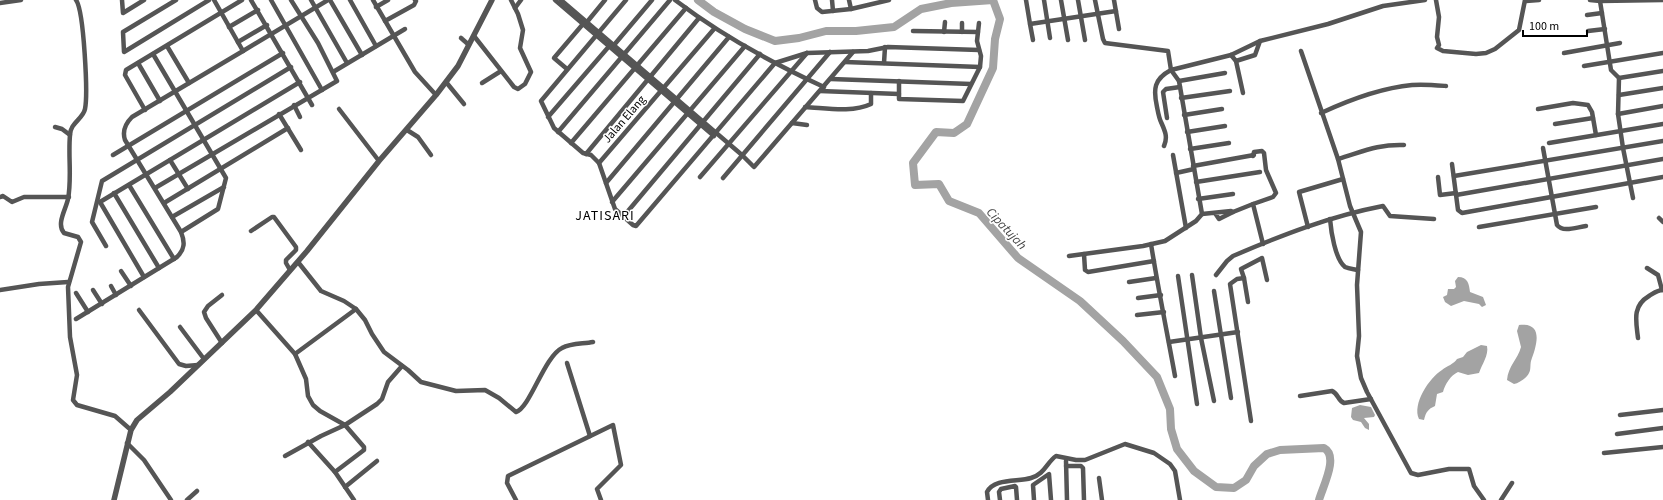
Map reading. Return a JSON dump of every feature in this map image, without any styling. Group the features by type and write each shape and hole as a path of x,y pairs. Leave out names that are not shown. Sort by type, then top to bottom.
{"street":[{"path":"0,3 21,0"},
{"path":"76,0 78,3 81,22 85,63 85,109 73,125 70,135 68,197 61,227 64,233 78,237 81,242 68,282 69,324 77,375 74,401 77,405 116,416 130,430"},
{"path":"122,0 123,13 144,0"},
{"path":"176,0 123,32 124,52 209,0"},
{"path":"214,0 243,51"},
{"path":"145,110 125,75 126,70 242,0"},
{"path":"251,0 283,52 312,105"},
{"path":"271,0 322,90"},
{"path":"155,188 337,81 291,0"},
{"path":"311,0 347,63"},
{"path":"76,319 174,259 181,253 184,247 184,239 181,232 123,135 124,128 132,117 329,0 362,55"},
{"path":"350,0 376,46"},
{"path":"373,0 415,72 436,95"},
{"path":"376,6 388,0"},
{"path":"385,21 414,5 415,0"},
{"path":"114,500 130,430 139,418 170,392 256,310 322,234 379,161 407,130 458,66 492,0"},
{"path":"474,36 517,89 524,85 531,73 520,48 523,30 511,0"},
{"path":"515,8 521,0"},
{"path":"555,0 585,23"},
{"path":"561,0 597,34 612,45 675,101 754,167 853,52"},
{"path":"568,69 554,58 605,0"},
{"path":"626,0 540,100 548,117 558,132 583,153 591,155 599,163 615,209 633,226 636,226 775,63 807,53 868,51 885,47 979,50"},
{"path":"548,117 652,0"},
{"path":"558,132 670,0"},
{"path":"675,0 714,29 791,72 824,86"},
{"path":"815,0 820,11 851,9 868,2 886,0"},
{"path":"832,0 833,11"},
{"path":"849,0 851,9"},
{"path":"1026,0 1033,40"},
{"path":"1044,0 1050,38"},
{"path":"1061,0 1068,40"},
{"path":"1078,0 1085,40"},
{"path":"1069,256 1165,241 1199,220 1202,214 1198,199 1179,81 1171,70 1167,50 1140,49 1105,43 1103,40 1096,0"},
{"path":"1114,0 1119,30"},
{"path":"1164,146 1166,132 1160,121 1154,92 1159,78 1171,70 1231,55 1260,41 1328,24 1383,6 1425,0"},
{"path":"1436,0 1439,17 1437,37 1439,45 1437,48 1443,51 1476,54 1486,53 1495,49 1518,31 1525,1 1539,0"},
{"path":"1590,0 1600,2 1663,0"},
{"path":"1600,2 1611,62 1611,70 1619,78 1618,114 1633,198"},
{"path":"571,143 686,8"},
{"path":"229,27 258,10"},
{"path":"1030,24 1116,11"},
{"path":"1587,15 1602,13"},
{"path":"586,154 699,18"},
{"path":"944,32 945,22"},
{"path":"962,23 962,32"},
{"path":"899,81 898,99 963,101 980,67 981,56 977,41 979,23"},
{"path":"238,42 266,25"},
{"path":"333,72 405,29"},
{"name":"Jalan Elang","path":"599,163 714,29"},
{"path":"1588,31 1605,29"},
{"path":"913,31 978,32"},
{"path":"606,183 730,37"},
{"path":"460,38 469,45"},
{"path":"1236,61 1255,55 1260,41"},
{"path":"1564,53 1620,43"},
{"path":"167,46 189,84"},
{"path":"612,202 745,46"},
{"path":"884,63 885,47"},
{"path":"113,155 283,52"},
{"path":"723,178 830,52"},
{"path":"1300,52 1338,159 1361,234 1358,270 1358,363 1363,383 1411,472 1418,475 1449,468 1469,469 1474,486 1484,500"},
{"path":"700,177 807,53"},
{"path":"1584,66 1663,53"},
{"path":"153,54 226,178 219,206 215,212 181,232"},
{"path":"623,217 760,54"},
{"path":"1231,55 1236,61 1243,93"},
{"path":"845,62 980,67"},
{"path":"138,63 160,101"},
{"path":"106,246 92,222 102,181 291,67"},
{"path":"482,83 501,71"},
{"path":"1619,78 1663,71"},
{"path":"1179,81 1225,73"},
{"path":"830,79 971,84"},
{"path":"144,277 100,202 300,82"},
{"path":"446,82 464,104"},
{"path":"1321,113 1343,103 1380,91 1414,84 1446,86"},
{"path":"1167,118 1163,92 1165,90 1180,87"},
{"path":"1619,95 1663,88"},
{"path":"1181,98 1230,90"},
{"path":"820,92 899,94"},
{"path":"805,107 854,109 864,107 871,104 871,93"},
{"path":"1538,109 1580,103 1590,107 1594,118 1596,135"},
{"path":"294,105 300,117"},
{"path":"1618,114 1663,106"},
{"path":"339,109 379,161"},
{"path":"1184,115 1222,109"},
{"path":"280,114 301,150"},
{"path":"1555,124 1594,118"},
{"path":"792,123 807,125"},
{"path":"1549,143 1663,124"},
{"path":"1187,132 1225,126"},
{"path":"55,128 62,129 70,135"},
{"path":"164,203 288,128"},
{"path":"407,130 418,137 431,155"},
{"path":"146,174 203,140"},
{"path":"1454,176 1663,141"},
{"path":"1190,149 1229,143"},
{"path":"1338,159 1379,146 1404,145"},
{"path":"1544,148 1557,225 1559,228 1586,226"},
{"path":"1176,172 1193,167 1255,155 1254,152 1264,153 1266,170 1276,193 1273,197 1233,212 1202,214"},
{"path":"1173,155 1186,228"},
{"path":"1438,177 1440,195 1456,194 1663,159"},
{"path":"170,160 188,189"},
{"path":"1452,164 1458,210 1462,213 1663,177"},
{"path":"1196,182 1260,172"},
{"path":"1308,227 1298,192 1343,179"},
{"path":"129,185 174,259"},
{"path":"172,217 224,187"},
{"path":"114,193 159,268"},
{"path":"1198,199 1233,194"},
{"path":"0,197 3,196 12,202 24,197 68,197"},
{"path":"1253,204 1263,244"},
{"path":"1216,274 1230,258 1308,227 1353,212 1383,206 1390,216 1434,219"},
{"path":"1479,227 1596,206"},
{"path":"251,231 272,216 274,217 296,247 296,250 286,260 290,270"},
{"path":"1659,218 1663,222"},
{"path":"1330,219 1335,246 1343,264 1346,268 1358,270"},
{"path":"1151,244 1175,376"},
{"path":"1084,254 1085,270 1088,272 1154,261"},
{"path":"1248,302 1241,269 1262,258 1266,280"},
{"path":"298,262 321,291 344,301 356,309 365,320 384,352 423,384 461,391 478,389 488,391 516,412 524,406 534,387 558,351 568,346 593,342"},
{"path":"1638,338 1636,318 1638,305 1658,290 1662,290 1658,274 1647,268"},
{"path":"121,271 131,286"},
{"path":"1192,275 1201,338 1214,402"},
{"path":"1178,276 1197,404"},
{"path":"1129,282 1156,278"},
{"path":"1244,278 1237,279 1230,284 1251,421"},
{"path":"0,290 39,284 68,282"},
{"path":"111,286 116,295"},
{"path":"93,290 102,304"},
{"path":"1214,291 1231,398"},
{"path":"76,293 88,312"},
{"path":"222,295 208,306 204,312 206,318 222,343"},
{"path":"1138,298 1161,295"},
{"path":"295,354 356,309"},
{"path":"139,310 179,364 186,366 198,365"},
{"path":"256,310 295,354 306,379 308,396 311,402 320,411 345,424 365,449 335,472"},
{"path":"1137,315 1164,312"},
{"path":"180,327 204,359"},
{"path":"1169,342 1187,341 1238,332"},
{"path":"567,363 590,436"},
{"path":"285,456 308,442 345,424 379,402 388,382 402,366"},
{"path":"1300,396 1332,391 1344,403 1371,399"},
{"path":"1620,415 1663,410"},
{"path":"516,500 507,483 508,476 612,425 621,465 596,489 601,500"},
{"path":"1617,434 1663,428"},
{"path":"308,442 335,472 354,500"},
{"path":"127,443 144,460 171,500"},
{"path":"988,500 987,492 993,486 1034,478 1044,471 1052,459 1056,456 1076,460 1085,460 1125,444 1154,452 1170,464 1177,475 1180,500"},
{"path":"1604,453 1663,447"},
{"path":"345,487 377,461"},
{"path":"1067,500 1066,464 1081,466 1083,468 1084,500"},
{"path":"1034,500 1034,485 1049,474 1050,500"},
{"path":"1099,478 1102,500"},
{"path":"1501,500 1512,483"},
{"path":"1000,500 1000,490 1015,486 1017,500"},
{"path":"187,500 197,491"}],"shaded area":[{"path":"1458,277 1466,280 1470,292 1483,297 1486,305 1482,307 1479,304 1464,301 1451,306 1445,302 1443,297 1447,295 1448,289 1454,289 1456,287 1455,281"},
{"path":"1519,325 1533,327 1536,331 1537,337 1529,373 1523,380 1514,384 1507,380 1509,371 1521,347 1517,331"},
{"path":"1481,345 1487,346 1487,349 1486,356 1479,373 1468,375 1458,372 1453,375 1443,392 1437,394 1435,406 1428,411 1424,420 1419,419 1417,413 1420,399 1427,385 1432,379 1457,359 1463,357 1467,352"},
{"path":"1360,405 1371,407 1375,415 1374,417 1364,418 1369,424 1369,430 1365,428 1361,422 1353,420 1351,417 1352,408"}],"waterway":[{"name":"Cipatujah","path":"698,0 714,12 745,29 775,41 799,38 826,31 856,31 894,27 921,9 951,3 993,0 1000,19 995,39 993,68 967,124 954,133 936,132 913,163 915,185 939,184 949,201 979,213 1018,258 1080,301 1123,341 1157,377 1170,409 1171,429 1177,449 1194,471 1216,487 1234,488 1246,480 1254,466 1267,454 1280,450 1324,448 1328,452 1330,464 1329,472 1319,500"}],"district":[{"name":"JATISARI","path":"605,215"}]}
